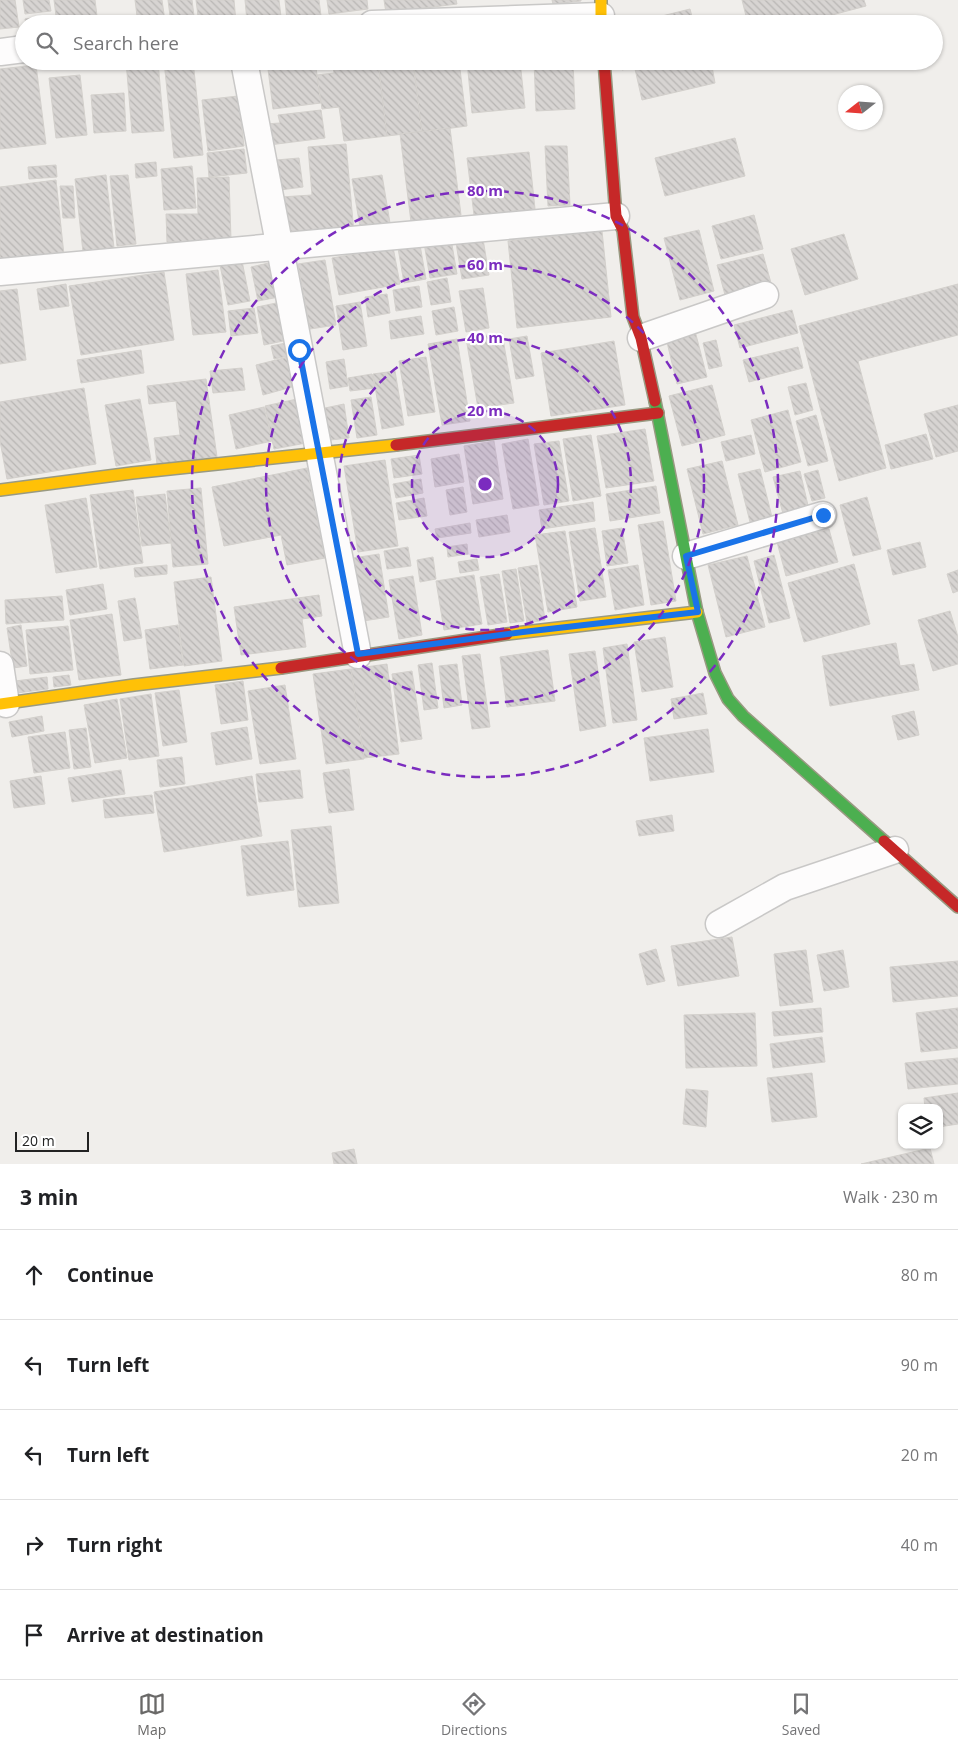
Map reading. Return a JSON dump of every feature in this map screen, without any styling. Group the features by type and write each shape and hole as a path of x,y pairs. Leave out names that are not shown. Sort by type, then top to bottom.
{"street":[{"path":"559,15 601,13"},
{"path":"0,52 15,50"},
{"path":"246,70 358,654"},
{"path":"605,70 616,216 623,230 633,317 641,338 658,412 698,612 715,673 728,699 743,716 958,906"},
{"path":"0,272 616,216"},
{"path":"641,338 765,295"},
{"path":"0,490 132,472 320,454 658,412"},
{"path":"686,556 823,515"},
{"path":"0,665 3,704 134,685 286,667 358,654 523,632 698,612"},
{"path":"719,924 785,887 895,850"}],"building":[{"path":"0,0 15,0 17,15 15,15 15,27 0,29"},
{"path":"23,0 49,0 51,11 25,14"},
{"path":"54,0 95,0 97,15 56,15"},
{"path":"135,0 162,0 164,15 137,15"},
{"path":"168,0 192,0 194,15 170,15"},
{"path":"196,0 234,0 235,15 198,15"},
{"path":"245,0 279,0 281,15 246,15"},
{"path":"285,0 319,0 321,15 286,15"},
{"path":"327,0 367,0 368,9 329,14"},
{"path":"384,0 456,0 457,4 386,13"},
{"path":"552,0 581,0 581,1 553,4"},
{"path":"742,0 864,0 866,6 832,15 746,15"},
{"path":"690,9 692,15 666,15"},
{"path":"15,67 15,70 37,70 46,144 0,149 0,69"},
{"path":"127,70 159,70 164,131 132,133"},
{"path":"165,70 194,70 203,155 174,158"},
{"path":"268,70 316,70 321,103 273,109"},
{"path":"334,70 379,70 387,136 344,141 339,107 322,109 317,75 334,73"},
{"path":"379,70 414,70 422,132 387,136"},
{"path":"414,70 460,70 467,126 422,132"},
{"path":"468,70 521,70 525,108 472,113"},
{"path":"534,70 573,70 575,109 536,111"},
{"path":"635,70 713,70 715,83 642,100"},
{"path":"80,75 87,135 56,138 49,78"},
{"path":"124,93 126,131 94,133 91,95"},
{"path":"238,96 244,146 208,151 202,100"},
{"path":"321,110 325,138 269,145 266,124 280,123 278,115"},
{"path":"450,128 461,215 411,222 400,134"},
{"path":"735,138 745,176 665,196 655,158"},
{"path":"346,144 354,233 284,238 281,197 312,195 308,147"},
{"path":"545,146 567,146 570,205 548,206"},
{"path":"244,149 247,173 209,177 207,153"},
{"path":"529,152 535,209 474,215 467,158"},
{"path":"299,158 303,187 280,190 276,160"},
{"path":"156,162 157,176 136,178 135,164"},
{"path":"56,165 57,177 29,179 28,167"},
{"path":"192,166 196,208 164,210 161,169"},
{"path":"106,175 114,248 83,252 75,179"},
{"path":"128,175 136,244 117,246 110,176"},
{"path":"382,175 390,223 360,227 352,179"},
{"path":"229,177 231,240 167,242 166,214 198,214 197,178"},
{"path":"56,180 64,255 0,262 0,187"},
{"path":"60,186 73,186 75,218 63,218"},
{"path":"754,215 763,249 721,259 712,226"},
{"path":"699,230 714,291 680,300 664,238"},
{"path":"602,231 611,317 517,328 508,241"},
{"path":"844,234 858,279 805,295 791,249"},
{"path":"451,239 457,274 430,278 424,243"},
{"path":"483,239 489,275 462,279 456,243"},
{"path":"420,245 426,279 404,283 398,248"},
{"path":"393,247 400,284 339,295 332,258"},
{"path":"763,254 771,283 725,295 717,265"},
{"path":"325,260 336,325 310,329 298,264"},
{"path":"242,261 250,301 228,305 220,265"},
{"path":"273,262 279,297 258,301 251,267"},
{"path":"218,270 226,332 193,335 186,274"},
{"path":"164,272 174,340 81,355 69,286"},
{"path":"447,278 451,302 431,305 427,282"},
{"path":"66,284 69,306 40,310 37,289"},
{"path":"958,284 958,335 858,361 886,468 839,481 799,326"},
{"path":"419,286 422,307 396,311 393,290"},
{"path":"483,288 489,328 466,332 459,291"},
{"path":"17,289 26,360 0,364 0,291"},
{"path":"387,294 390,313 368,317 365,297"},
{"path":"281,302 288,340 264,345 257,307"},
{"path":"360,302 367,346 343,350 336,306"},
{"path":"454,307 458,331 436,335 432,311"},
{"path":"254,308 258,333 231,336 228,311"},
{"path":"792,310 798,333 740,348 734,325"},
{"path":"421,316 424,334 391,339 389,321"},
{"path":"695,331 707,377 677,384 666,338"},
{"path":"502,333 514,403 478,408 466,338"},
{"path":"527,336 534,376 516,379 509,339"},
{"path":"457,339 470,421 442,425 428,344"},
{"path":"716,340 722,366 709,369 703,343"},
{"path":"614,341 625,405 551,416 541,353"},
{"path":"286,343 289,356 274,359 271,346"},
{"path":"798,347 803,368 749,382 743,360"},
{"path":"141,350 144,373 81,383 77,360"},
{"path":"292,356 299,385 263,395 256,365"},
{"path":"426,357 435,412 408,416 399,361"},
{"path":"344,359 348,386 330,389 326,362"},
{"path":"242,368 245,390 213,393 210,371"},
{"path":"395,371 404,425 382,429 373,374"},
{"path":"372,374 375,388 350,391 348,378"},
{"path":"206,379 217,457 157,464 154,438 180,435 176,401 149,404 147,386"},
{"path":"806,383 813,410 795,415 788,387"},
{"path":"712,385 725,435 682,446 669,396"},
{"path":"84,388 96,464 7,479 0,441 0,402"},
{"path":"371,397 377,435 357,438 351,400"},
{"path":"140,399 151,460 116,466 105,405"},
{"path":"297,399 306,443 274,449 265,406"},
{"path":"344,404 349,438 330,440 325,408"},
{"path":"958,405 958,451 936,457 924,414"},
{"path":"264,407 272,441 236,449 229,415"},
{"path":"788,410 801,462 765,472 751,420"},
{"path":"816,415 828,461 808,466 796,421"},
{"path":"645,429 654,481 606,488 597,436"},
{"path":"926,434 933,459 891,469 885,445"},
{"path":"591,435 601,496 573,501 563,439"},
{"path":"751,435 755,454 726,461 721,442"},
{"path":"528,439 539,505 513,509 502,444"},
{"path":"494,441 503,499 473,504 464,446"},
{"path":"559,441 569,501 544,505 534,444"},
{"path":"459,454 464,482 435,487 431,459"},
{"path":"419,455 422,474 394,478 391,459"},
{"path":"385,460 398,546 358,552 344,466"},
{"path":"722,461 738,525 703,534 687,469"},
{"path":"307,468 325,558 287,565 281,535 224,546 212,487"},
{"path":"760,469 773,521 751,526 738,474"},
{"path":"818,470 825,498 812,501 804,474"},
{"path":"800,471 810,514 785,521 773,477"},
{"path":"421,479 423,493 396,498 393,484"},
{"path":"656,486 660,513 610,521 606,494"},
{"path":"463,487 467,512 450,515 446,490"},
{"path":"201,488 208,564 173,567 167,491"},
{"path":"133,490 143,563 100,569 90,495"},
{"path":"165,494 171,543 142,546 136,497"},
{"path":"867,497 881,549 853,556 840,505"},
{"path":"86,498 97,567 56,573 45,505"},
{"path":"424,498 427,516 399,520 396,503"},
{"path":"593,502 595,521 542,529 539,510"},
{"path":"507,515 510,532 479,537 476,520"},
{"path":"663,521 676,601 651,605 638,525"},
{"path":"470,523 471,533 437,538 435,529"},
{"path":"595,528 606,597 580,601 569,532"},
{"path":"622,528 628,563 607,566 602,531"},
{"path":"829,529 838,562 786,576 777,542"},
{"path":"565,531 577,607 548,612 535,535"},
{"path":"920,542 926,567 893,575 887,550"},
{"path":"467,544 468,554 448,557 447,547"},
{"path":"408,547 411,566 387,569 384,551"},
{"path":"379,554 389,617 363,621 353,558"},
{"path":"774,555 790,618 769,623 754,561"},
{"path":"747,556 765,627 726,637 708,565"},
{"path":"433,557 436,579 420,582 417,560"},
{"path":"477,559 479,570 460,573 458,562"},
{"path":"854,564 870,624 804,642 788,583"},
{"path":"167,565 167,574 135,577 134,568"},
{"path":"537,565 545,620 527,623 518,568"},
{"path":"638,565 644,605 615,610 608,570"},
{"path":"516,569 524,621 510,623 502,571"},
{"path":"958,570 958,591 953,593 947,574"},
{"path":"499,574 507,622 488,625 480,577"},
{"path":"474,575 482,624 444,630 436,581"},
{"path":"413,576 422,635 399,639 389,580"},
{"path":"211,577 222,661 184,666 174,582"},
{"path":"103,584 107,609 70,615 66,590"},
{"path":"319,595 322,616 302,619 306,647 241,655 234,607"},
{"path":"62,596 64,620 6,624 5,600"},
{"path":"135,598 142,638 124,641 118,601"},
{"path":"950,611 958,637 958,664 933,671 918,620"},
{"path":"112,614 121,675 79,680 70,620"},
{"path":"21,625 27,666 13,668 7,628"},
{"path":"178,625 183,665 150,669 145,630"},
{"path":"68,626 73,670 30,674 26,630"},
{"path":"665,637 673,687 642,692 634,642"},
{"path":"896,643 900,666 914,664 919,690 830,706 822,656"},
{"path":"627,644 637,720 613,723 603,648"},
{"path":"548,650 555,701 507,707 500,657"},
{"path":"595,651 606,726 580,731 569,654"},
{"path":"480,654 490,727 472,729 462,656"},
{"path":"432,663 438,708 424,710 418,665"},
{"path":"387,664 399,754 364,758 351,669"},
{"path":"457,664 462,705 444,708 439,666"},
{"path":"351,669 364,759 326,764 313,674"},
{"path":"412,671 422,739 401,742 392,674"},
{"path":"69,675 71,685 54,687 53,677"},
{"path":"47,677 48,689 17,693 15,681"},
{"path":"243,681 248,720 221,724 215,685"},
{"path":"285,685 296,759 260,764 248,691"},
{"path":"179,690 187,742 163,746 155,693"},
{"path":"703,693 707,714 674,719 671,699"},
{"path":"151,694 159,756 129,760 120,699"},
{"path":"117,699 127,758 95,763 84,705"},
{"path":"914,711 919,735 898,740 892,716"},
{"path":"42,716 44,731 12,737 9,722"},
{"path":"247,727 252,759 216,765 211,733"},
{"path":"86,728 91,767 74,769 69,730"},
{"path":"708,729 714,772 650,781 644,738"},
{"path":"65,732 70,768 34,773 28,737"},
{"path":"182,757 185,784 160,787 157,760"},
{"path":"349,769 354,810 329,813 323,773"},
{"path":"121,770 125,794 72,802 68,778"},
{"path":"300,770 303,798 259,802 256,774"},
{"path":"41,776 45,804 14,808 10,781"},
{"path":"252,776 262,836 164,852 154,792"},
{"path":"152,795 154,813 105,818 103,800"},
{"path":"672,815 674,831 639,836 636,821"},
{"path":"331,826 339,903 299,907 291,830"},
{"path":"288,841 294,890 247,896 241,846"},
{"path":"732,937 739,976 678,986 671,946"},
{"path":"656,949 665,981 647,985 639,954"},
{"path":"806,950 813,1002 780,1006 774,954"},
{"path":"843,950 849,987 824,991 817,955"},
{"path":"958,961 958,996 893,1002 890,967"},
{"path":"821,1008 823,1032 774,1036 772,1012"},
{"path":"958,1008 958,1048 921,1052 916,1013"},
{"path":"755,1013 757,1066 686,1068 684,1015"},
{"path":"822,1037 825,1062 773,1068 770,1044"},
{"path":"958,1058 958,1084 908,1089 905,1063"},
{"path":"812,1073 817,1117 772,1122 767,1078"},
{"path":"686,1089 708,1091 706,1127 683,1124"},
{"path":"958,1093 958,1124 943,1126 943,1104 925,1104 924,1098"},
{"path":"354,1149 357,1164 334,1164 332,1153"},
{"path":"930,1149 934,1164 861,1164"}],"traffic: fast":[{"path":"655,401 697,612 715,673 728,699 743,716 884,841"}],"traffic: slow":[{"path":"601,0 601,15"},
{"path":"0,490 132,473 396,445"},
{"path":"507,634 697,612"},
{"path":"0,704 134,685 281,668"}],"traffic: jam":[{"path":"605,70 616,216 623,230 633,317 641,338 655,401"},
{"path":"396,445 658,413"},
{"path":"281,668 507,634"},
{"path":"884,841 958,907"}],"route":[{"path":"299,350 358,654 523,632 698,612 686,556 823,515"}]}
